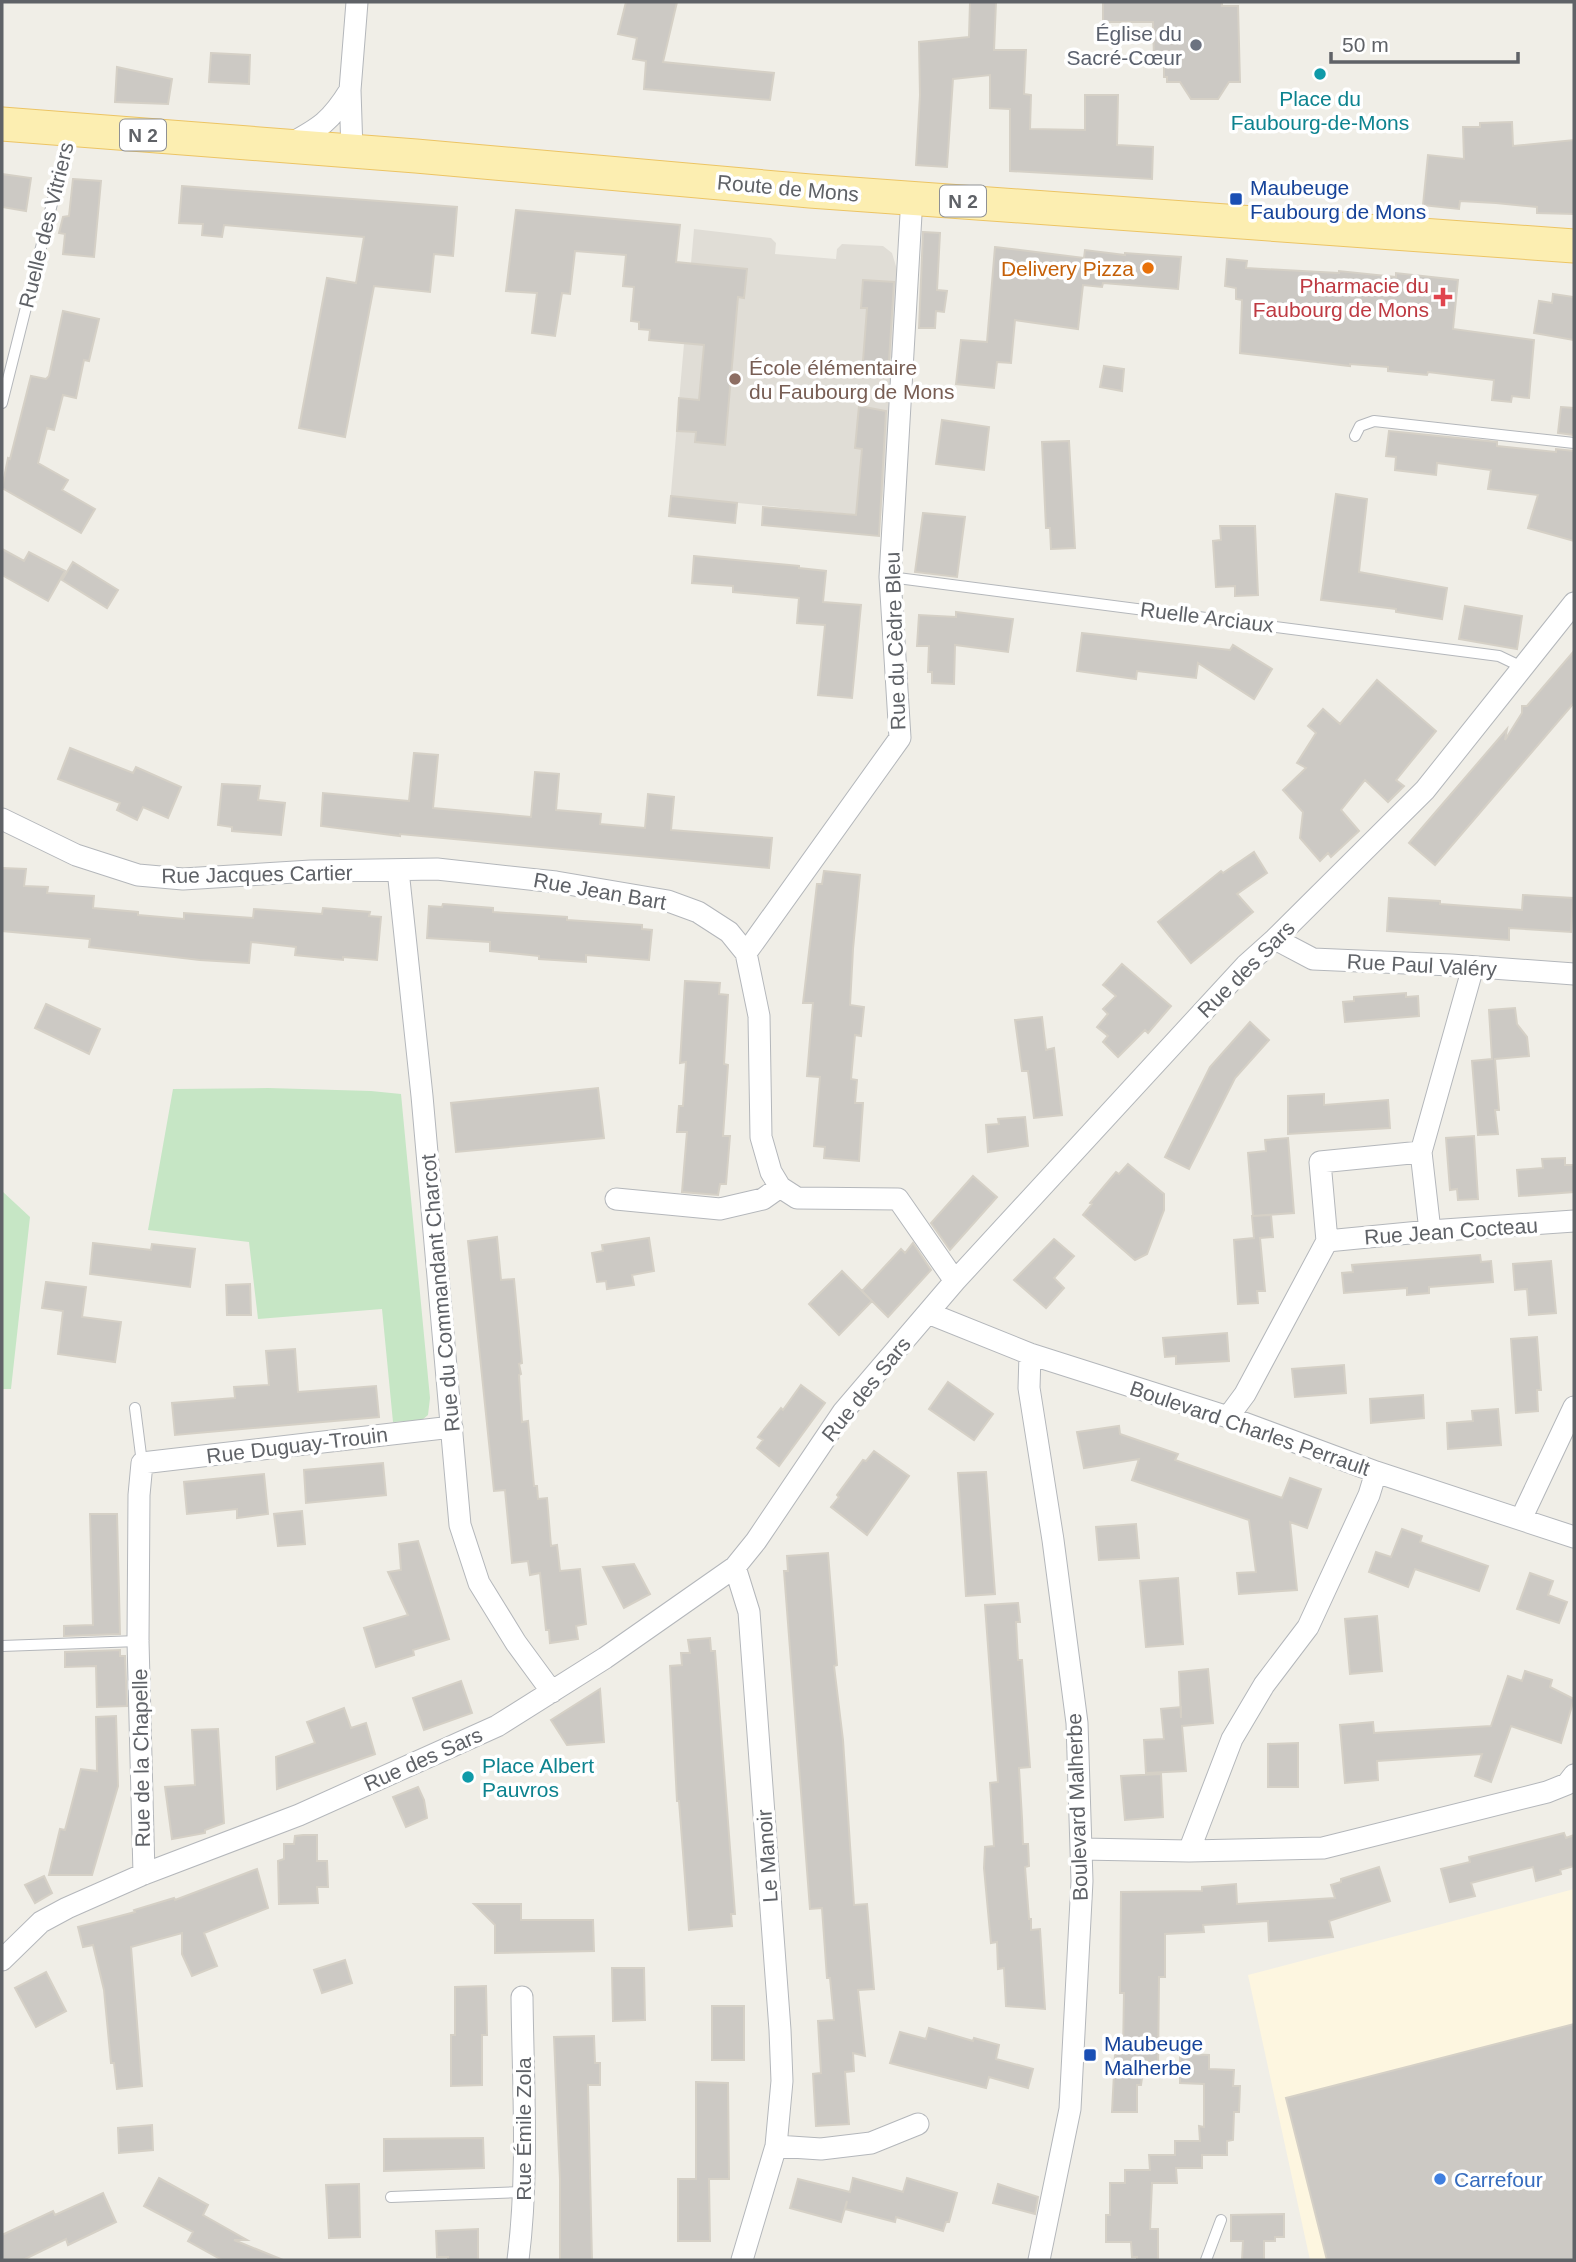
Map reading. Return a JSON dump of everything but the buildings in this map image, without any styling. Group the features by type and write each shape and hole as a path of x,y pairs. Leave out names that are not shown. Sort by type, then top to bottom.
{"main road":[{"name":"Route de Mons","path":"2,124 797,190 1574,246"}],"street":[{"path":"352,151 350,90 357,2"},
{"path":"284,147 321,128 338,110 350,90"},
{"name":"Rue du Cèdre Bleu","path":"746,953 900,738 890,577 912,197"},
{"name":"Rue des Sars","path":"5,1951 41,1922 67,1908 144,1874 299,1815 497,1726 552,1692 735,1567 844,1412 955,1281 1246,965 1424,790 1574,603"},
{"name":"Rue Jacques Cartier","path":"2,820 76,855 138,875 183,879 311,871 398,870"},
{"name":"Rue Jean Bart","path":"398,870 471,872 556,882 668,901 698,912 729,932 746,953"},
{"name":"Rue du Commandant Charcot","path":"398,870 422,1096 460,1525 479,1583 516,1643 552,1692"},
{"name":"Rue Paul Valéry","path":"1275,939 1313,959 1574,974"},
{"path":"746,953 759,1016 761,1137 771,1172 780,1187 797,1198 898,1199 955,1281"},
{"path":"1430,1231 1421,1152 1473,967"},
{"path":"1228,1417 1245,1394 1327,1241 1320,1162 1421,1152"},
{"path":"616,1199 720,1209 762,1199 780,1187"},
{"name":"Rue Jean Cocteau","path":"1327,1241 1574,1221"},
{"name":"Boulevard Charles Perrault","path":"928,1313 1030,1354 1228,1417 1377,1472 1574,1537"},
{"name":"Boulevard Malherbe","path":"1030,1354 1029,1388 1077,1723 1082,1881 1070,2109 1038,2260"},
{"path":"1521,1519 1574,1407"},
{"name":"Rue Duguay-Trouin","path":"142,1462 452,1427"},
{"name":"Rue de la Chapelle","path":"142,1462 139,1495 138,1641 144,1874"},
{"path":"1189,1851 1232,1739 1264,1685 1308,1627 1377,1472"},
{"name":"Le Manoir","path":"735,1567 749,1612 782,2081 776,2146 742,2260"},
{"path":"1081,1849 1189,1851 1323,1847 1547,1792 1567,1784 1574,1776"},
{"name":"Rue Émile Zola","path":"518,2260 523,2226 522,1997"},
{"path":"776,2146 821,2149 871,2143 918,2124"}],"lane":[{"name":"Ruelle des Vitriers","path":"2,402 70,129"},
{"path":"1355,436 1360,426 1374,421 1574,443"},
{"name":"Ruelle Arciaux","path":"890,577 1499,656 1522,667"},
{"path":"135,1408 142,1462"},
{"name":"Rue de la Chapelle","path":"2,1646 138,1641"},
{"path":"391,2197 523,2192"},
{"path":"1206,2260 1221,2220"}],"shaded area":[{"path":"694,229 771,238 776,243 775,254 836,259 837,249 842,244 883,246 892,253 901,283 881,517 738,503 735,523 669,516"},
{"path":"1574,1889 1574,2260 1310,2260 1248,1975"}],"green space":[{"path":"268,1088 401,1094 430,1398 428,1415 422,1420 393,1422 382,1309 258,1319 249,1242 148,1230 173,1089"},
{"path":"2,1191 30,1217 11,1389 2,1389"}],"place":[{"name":"Église du Sacré-Cœur","path":"1196,45"},
{"name":"Place du Faubourg-de-Mons","path":"1320,74"},
{"name":"Maubeuge Faubourg de Mons","path":"1236,199"},
{"name":"Delivery Pizza","path":"1148,268"},
{"name":"Pharmacie du Faubourg de Mons","path":"1443,297"},
{"name":"École élémentaire du Faubourg de Mons","path":"735,379"},
{"name":"Place Albert Pauvros","path":"468,1777"},
{"name":"Maubeuge Malherbe","path":"1090,2055"},
{"name":"Carrefour","path":"1440,2179"}]}
